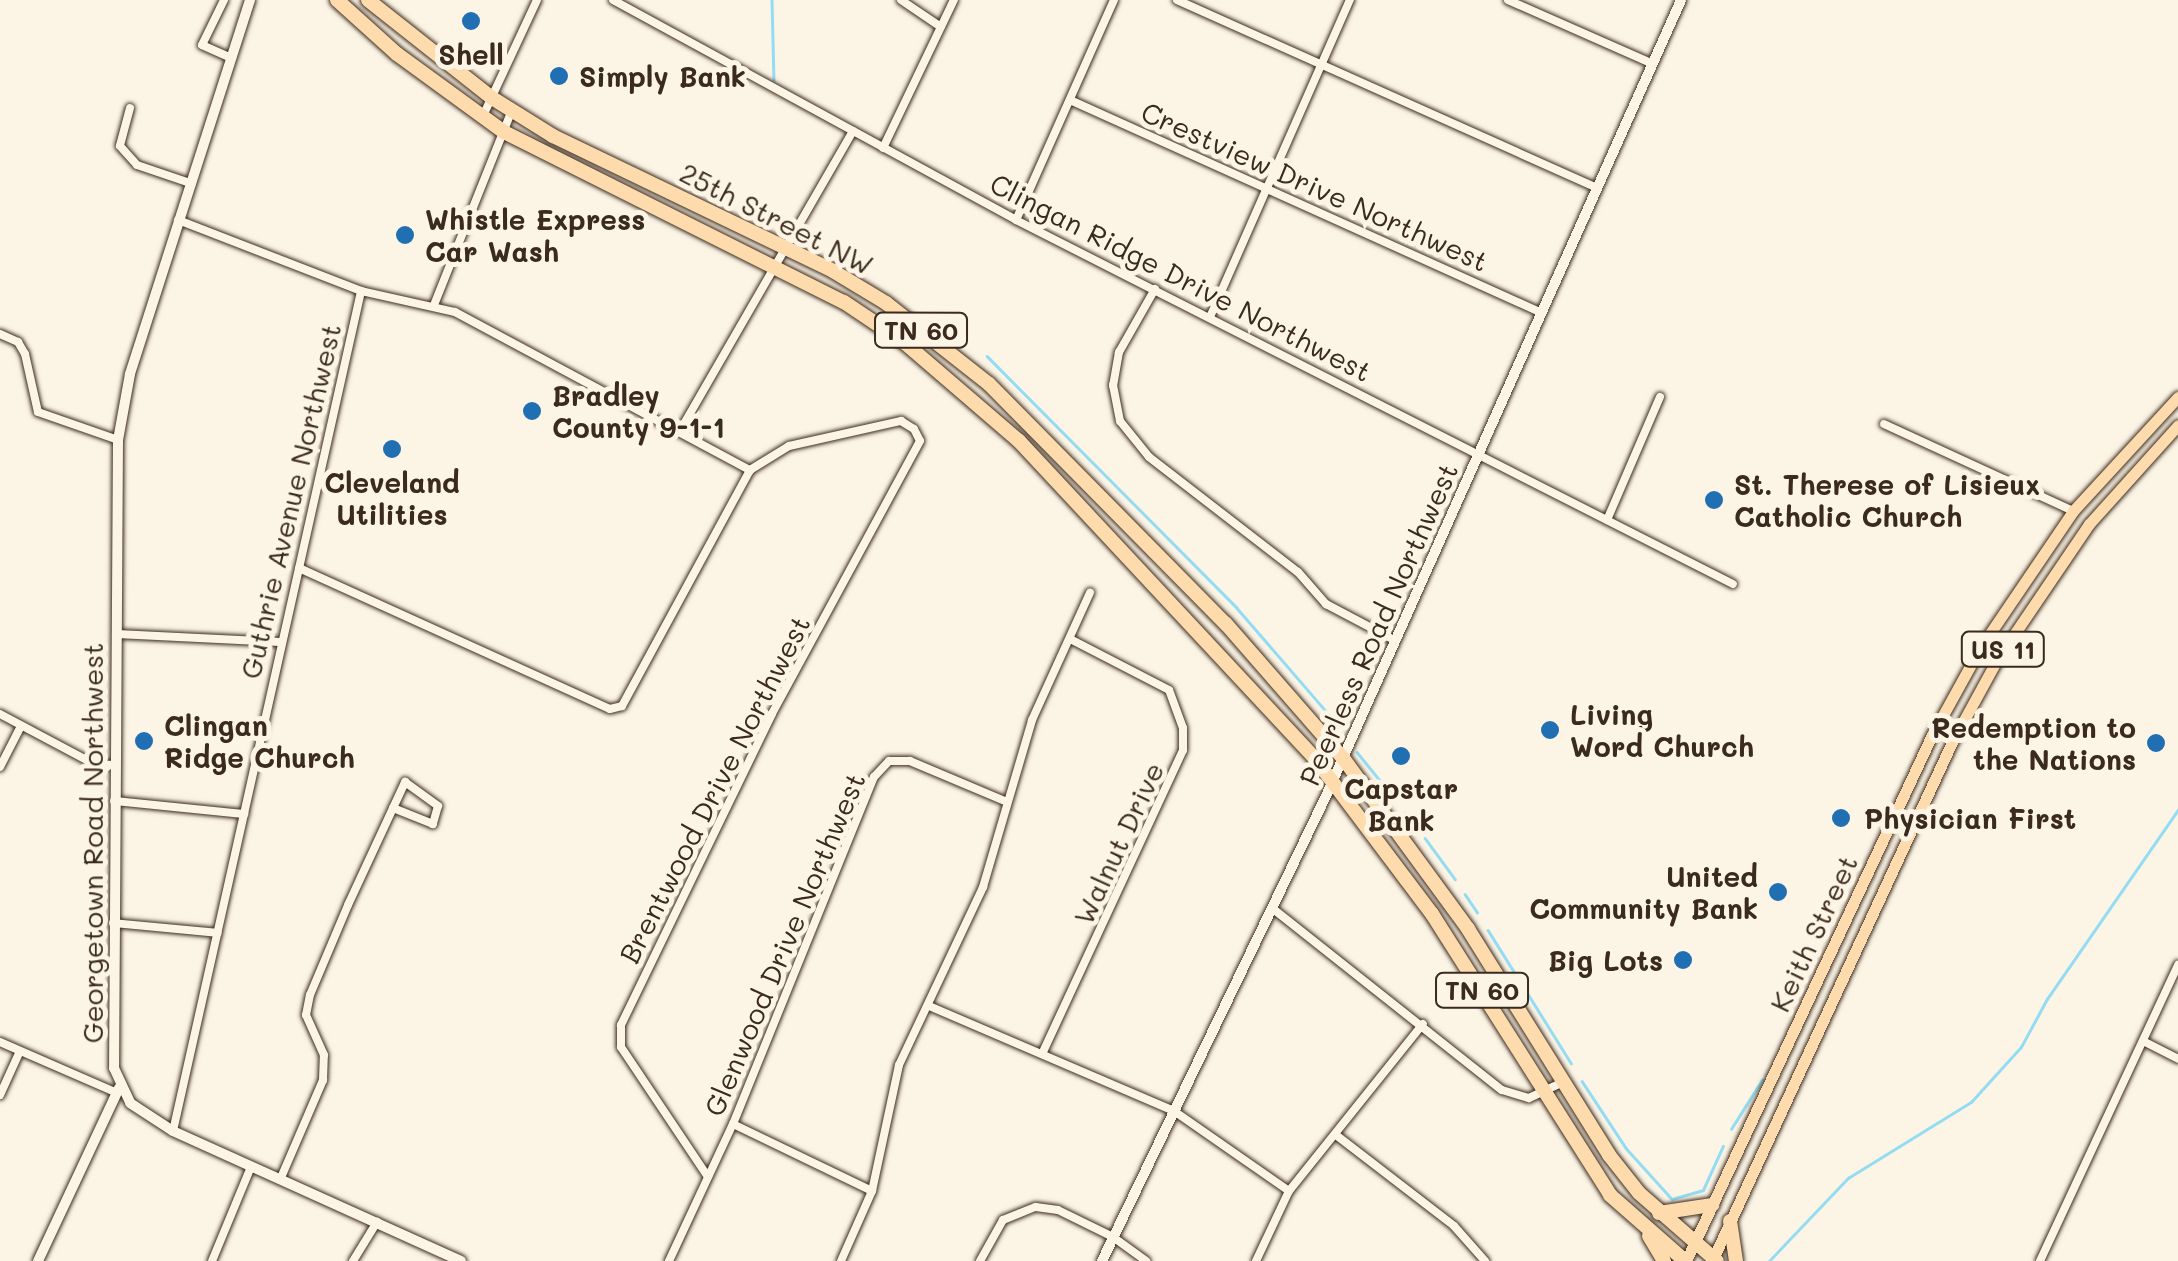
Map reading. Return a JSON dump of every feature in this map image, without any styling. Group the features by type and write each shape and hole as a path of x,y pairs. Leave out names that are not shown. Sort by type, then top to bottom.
{"highway":[{"name":"25th Street NW","path":"337,0 504,132 776,264 905,343 961,388 1235,670 1332,782"},
{"name":"25th Street NW","path":"368,0 401,30 512,110 787,245 886,303 989,384 1226,624 1343,758"},
{"name":"TN 60","path":"1343,758 1468,929 1609,1155 1659,1213 1714,1260"},
{"name":"TN 60","path":"1332,782 1432,914 1610,1195 1686,1261"},
{"path":"1659,1213 1712,1205"},
{"path":"1730,1221 1736,1261"},
{"path":"1647,1231 1664,1261"}],"main road":[{"name":"Keith Street","path":"1686,1261 1932,736 1970,666 1997,619 2073,511 2178,397"},
{"name":"Keith Street","path":"1714,1260 1977,698 2022,619 2059,565 2138,464 2178,425"},
{"path":"2059,565 2054,551 2086,495"},
{"path":"1997,619 2022,619"},
{"path":"1970,666 2010,639"},
{"path":"1932,736 1951,729 1977,698"},
{"path":"1895,869 1918,801 1912,780"}],"street":[{"path":"224,0 202,45 231,58"},
{"name":"Georgetown Road Northwest","path":"118,1090 113,923 118,440 130,374 250,0"},
{"path":"482,118 537,0"},
{"name":"Clingan Ridge Drive Northwest","path":"613,0 1016,220 1732,584"},
{"path":"901,0 941,28"},
{"path":"883,148 954,0"},
{"path":"1016,220 1114,0"},
{"path":"1178,0 1596,188"},
{"path":"1210,317 1350,0"},
{"path":"1508,0 1653,64"},
{"name":"Peerless Road Northwest","path":"1102,1261 1332,782 1681,0"},
{"name":"Crestview Drive Northwest","path":"1070,100 1542,313"},
{"path":"130,108 120,146 137,166 190,183"},
{"path":"434,305 512,110"},
{"path":"681,429 853,131"},
{"path":"178,220 361,291 434,305 681,429 750,470 622,706 597,706 299,568"},
{"path":"1155,289 1118,352 1113,385 1120,421 1149,457 1298,572 1326,604 1396,641"},
{"name":"Guthrie Avenue Northwest","path":"173,1131 361,291"},
{"path":"0,334 18,342 25,354 38,412 118,440"},
{"path":"1607,520 1660,398"},
{"name":"Brentwood Drive Northwest","path":"708,1178 621,1048 621,1025 772,714 920,441 900,421 789,446 750,470"},
{"path":"1884,424 2073,511"},
{"path":"2125,451 2138,464"},
{"path":"841,1261 872,1191 899,1066 983,888 1032,720 1072,640 1090,593"},
{"path":"115,634 281,642"},
{"name":"Walnut Drive","path":"1042,1054 1183,750 1184,728 1169,690 1072,640"},
{"path":"1958,689 1977,698"},
{"path":"0,714 94,764 114,765"},
{"path":"0,767 20,728"},
{"name":"Glenwood Drive Northwest","path":"669,1261 733,1124 874,777 888,761 910,761 1007,802"},
{"path":"280,1180 324,1080 324,1055 306,1015 310,995 393,808 405,782 438,806 433,824 393,808"},
{"path":"114,801 244,814"},
{"path":"1272,908 1502,1090 1529,1098 1564,1082"},
{"path":"113,923 218,932"},
{"path":"2040,1261 2178,965"},
{"path":"929,1006 1174,1111 1289,1191"},
{"path":"1256,1261 1289,1191 1423,1024"},
{"path":"0,1042 118,1090 142,1114 173,1131 461,1261"},
{"path":"2145,1042 2178,1060"},
{"path":"0,1095 20,1052"},
{"path":"38,1261 118,1090"},
{"path":"733,1124 872,1191"},
{"path":"1336,1135 1454,1226 1484,1261"},
{"path":"212,1261 251,1167"},
{"path":"980,1261 1002,1220 1036,1207 1058,1210 1113,1237 1146,1261"},
{"path":"353,1261 377,1222"}],"waterway":[{"path":"772,0 774,80"},
{"path":"987,356 1237,608 1339,726"},
{"path":"1357,752 1395,799"},
{"path":"1769,1261 1848,1178 1971,1102 2021,1047 2047,999 2178,810"},
{"path":"1405,812 1414,825"},
{"path":"1425,838 1455,879"},
{"path":"1465,894 1477,912"},
{"path":"1488,930 1571,1063"},
{"path":"1731,1129 1762,1080"},
{"path":"1582,1081 1626,1148 1672,1199 1703,1190 1723,1146"}],"place":[{"name":"Shell","path":"471,21"},
{"name":"Simply Bank","path":"559,76"},
{"name":"Whistle Express Car Wash","path":"405,235"},
{"name":"Bradley County 9-1-1","path":"532,411"},
{"name":"Cleveland Utilities","path":"392,449"},
{"name":"St. Therese of Lisieux Catholic Church","path":"1714,500"},
{"name":"Living Word Church","path":"1550,730"},
{"name":"Clingan Ridge Church","path":"144,741"},
{"name":"Redemption to the Nations","path":"2156,743"},
{"name":"Capstar Bank","path":"1401,756"},
{"name":"Physician First","path":"1841,818"},
{"name":"United Community Bank","path":"1778,892"},
{"name":"Big Lots","path":"1683,960"}]}
